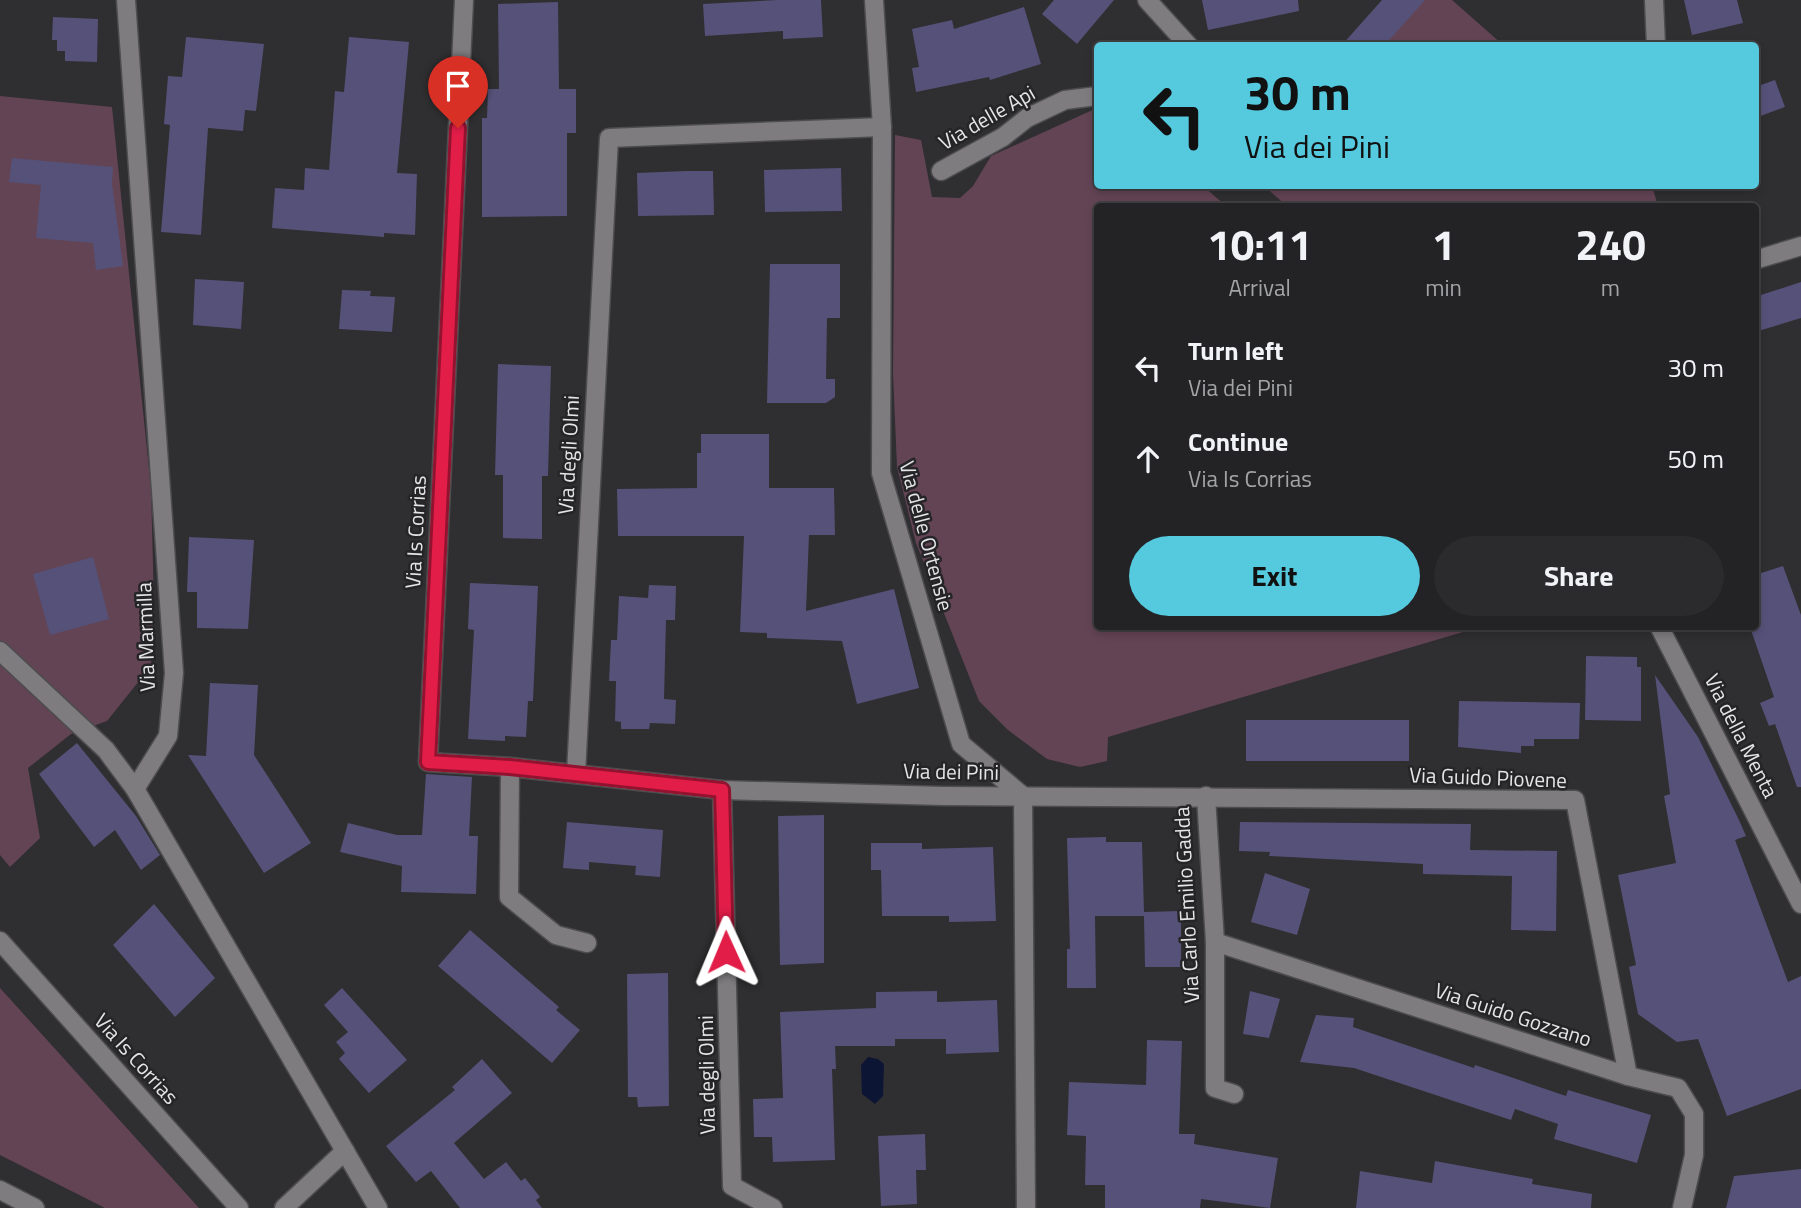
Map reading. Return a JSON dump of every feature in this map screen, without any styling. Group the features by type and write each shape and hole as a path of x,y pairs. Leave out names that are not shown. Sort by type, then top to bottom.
{"street":[{"name":"Via Marmilla","path":"126,0 174,673 168,736 135,789"},
{"name":"Via Is Corrias","path":"464,0 428,762 510,767"},
{"name":"Via delle Ortensie","path":"874,0 882,127 881,472 961,744 1023,796"},
{"path":"1147,0 1185,42"},
{"path":"1654,0 1656,42"},
{"name":"Via delle Api","path":"941,171 1003,137 1027,118 1065,100 1094,96"},
{"name":"Via degli Olmi","path":"576,774 609,138 882,127"},
{"path":"1759,259 1801,246"},
{"name":"Via della Menta","path":"1661,630 1801,904"},
{"path":"0,651 106,750 135,789 378,1208"},
{"name":"Via dei Pini","path":"510,767 722,790 1023,796 1026,1208"},
{"path":"510,767 509,897 556,936 587,943"},
{"name":"Via degli Olmi","path":"722,790 732,1186 773,1208"},
{"name":"Via Carlo Emilio Gadda","path":"1023,796 1206,796 1215,942 1215,1088 1234,1094"},
{"name":"Via Guido Piovene","path":"1206,796 1575,800 1628,1076"},
{"name":"Via Is Corrias","path":"0,941 239,1208"},
{"name":"Via Guido Gozzano","path":"1215,942 1628,1076 1678,1088 1694,1114 1694,1155 1682,1208"},
{"path":"284,1208 345,1151"},
{"path":"0,1190 35,1208"}],"shaded area":[{"path":"1405,0 1452,0 1500,42 1368,42"},
{"path":"0,96 112,107 151,489 154,603 151,666 107,721 71,734 28,768 40,838 10,867 0,855"},
{"path":"1094,109 1094,189 1206,189 1223,203 1094,203 1094,630 1470,630 1108,737 1107,761 1080,767 1047,759 1008,730 979,701 916,543 897,467 893,374 895,135 921,140 932,197 960,198 973,186 991,156"},
{"path":"1267,189 1653,189 1657,203 1284,203"},
{"path":"0,988 199,1208 105,1208 0,1155"}],"water":[{"path":"868,1057 878,1059 884,1064 883,1096 875,1104 862,1094 861,1065"}],"building":[{"path":"821,0 823,37 783,39 783,31 705,36 703,4"},
{"path":"1054,0 1114,0 1077,44 1042,14"},
{"path":"1202,0 1298,0 1299,11 1208,30"},
{"path":"1382,0 1425,0 1388,42 1345,42"},
{"path":"1684,0 1737,0 1743,23 1692,35"},
{"path":"558,2 559,89 576,89 576,133 567,133 567,216 482,217 482,118 487,118 488,89 499,89 498,4"},
{"path":"1024,7 1041,64 990,80 989,77 916,92 912,68 919,67 912,29 952,20 954,29"},
{"path":"53,17 98,19 97,62 65,61 65,51 57,51 57,40 52,40"},
{"path":"186,37 264,44 256,111 245,110 243,131 208,128 201,235 161,232 170,125 164,124 168,76 182,77"},
{"path":"349,37 409,42 397,173 417,174 415,235 384,233 384,237 272,228 275,188 304,190 305,168 329,170 335,91 344,92"},
{"path":"1775,80 1785,107 1759,117 1759,86"},
{"path":"12,158 113,167 112,184 123,266 96,270 93,243 36,238 41,185 9,182"},
{"path":"841,168 842,211 765,212 764,170"},
{"path":"713,171 714,215 638,216 637,173"},
{"path":"770,264 840,264 840,318 827,318 826,379 835,379 835,397 826,403 767,403"},
{"path":"195,279 244,282 241,329 193,325"},
{"path":"1801,282 1801,318 1759,331 1759,296"},
{"path":"342,290 371,291 370,296 395,297 392,332 339,329"},
{"path":"498,364 551,366 548,476 542,476 542,539 503,538 503,475 495,475"},
{"path":"701,434 769,434 769,488 834,488 835,535 809,535 806,611 894,589 919,688 857,704 842,641 767,638 767,633 740,632 744,536 618,536 617,489 697,488 697,453 701,453"},
{"path":"189,537 254,540 248,629 197,628 197,592 187,592"},
{"path":"93,557 109,619 50,635 33,574"},
{"path":"1783,566 1801,615 1801,787 1797,787 1775,724 1769,726 1760,703 1774,697 1751,630 1759,630 1759,574"},
{"path":"470,583 538,586 533,701 528,701 526,737 505,736 505,741 468,739 474,630 468,629"},
{"path":"649,585 676,586 675,620 666,620 664,699 676,700 675,724 650,723 649,729 621,729 621,722 615,721 616,681 609,681 611,640 617,640 619,596 648,598"},
{"path":"1586,656 1637,657 1637,667 1641,667 1641,721 1585,720"},
{"path":"1655,675 1698,737 1746,836 1735,840 1788,982 1801,976 1801,1089 1727,1116 1698,1039 1677,1042 1638,1014 1629,967 1636,965 1618,875 1676,863 1664,796 1670,794"},
{"path":"210,683 258,685 254,755 311,843 264,873 188,755 206,756"},
{"path":"1459,701 1580,703 1579,739 1534,739 1534,746 1521,746 1521,753 1458,747"},
{"path":"1246,720 1409,720 1409,761 1246,761"},
{"path":"77,743 136,816 160,855 141,870 115,830 94,847 39,774"},
{"path":"426,774 472,777 469,836 478,836 476,894 401,892 402,866 340,852 348,823 397,835 422,835"},
{"path":"824,815 824,963 780,965 778,816"},
{"path":"567,822 663,830 660,877 635,875 636,866 589,862 589,870 563,868"},
{"path":"1240,822 1471,824 1470,850 1557,851 1556,931 1511,930 1512,876 1423,874 1423,864 1269,856 1270,852 1239,851"},
{"path":"1106,837 1106,842 1142,842 1144,912 1181,911 1181,967 1145,967 1144,916 1095,916 1096,988 1067,988 1067,949 1070,949 1067,838"},
{"path":"871,843 922,843 922,849 993,847 996,921 949,922 949,916 882,916 881,870 871,870"},
{"path":"1265,873 1310,889 1297,935 1251,922"},
{"path":"154,904 215,978 175,1017 113,945"},
{"path":"470,930 559,1007 556,1010 580,1030 552,1063 438,966"},
{"path":"668,973 669,1106 638,1107 637,1097 628,1097 627,974"},
{"path":"342,988 407,1060 369,1093 339,1059 345,1053 336,1042 348,1032 324,1005"},
{"path":"937,991 937,1002 997,1000 999,1052 946,1054 946,1039 895,1039 895,1046 835,1046 836,1069 832,1069 835,1160 773,1162 772,1137 754,1137 753,1099 783,1098 780,1012 876,1008 876,992"},
{"path":"1250,991 1280,999 1269,1038 1243,1034"},
{"path":"1316,1015 1354,1018 1353,1027 1474,1068 1475,1065 1566,1096 1568,1090 1651,1115 1637,1163 1554,1139 1558,1124 1515,1109 1511,1120 1354,1068 1300,1062"},
{"path":"1147,1040 1182,1041 1179,1134 1195,1134 1194,1144 1278,1158 1270,1208 1201,1199 1200,1208 1105,1208 1105,1185 1085,1185 1086,1136 1067,1135 1069,1082 1146,1085"},
{"path":"482,1059 512,1093 454,1143 484,1179 506,1162 521,1181 525,1178 540,1197 536,1200 542,1208 460,1208 431,1171 416,1182 386,1146 455,1090 452,1087"},
{"path":"925,1134 926,1170 916,1170 917,1204 881,1206 878,1136"},
{"path":"1435,1161 1533,1179 1532,1184 1592,1194 1591,1208 1356,1208 1360,1171 1432,1183"},
{"path":"1801,1169 1801,1208 1726,1208 1734,1176"}],"route":[{"path":"458,128 428,762 510,767 722,790 726,952"}]}
